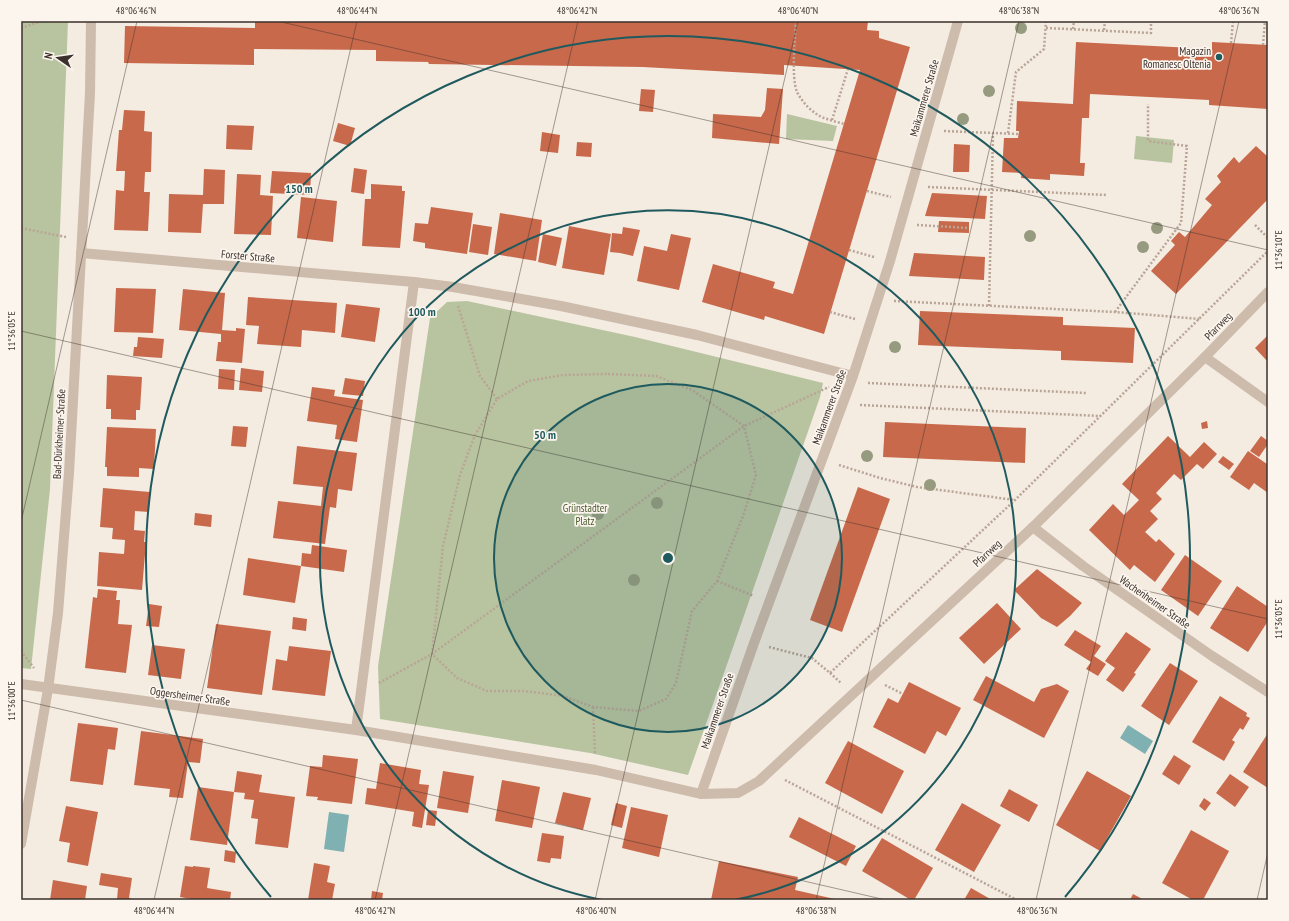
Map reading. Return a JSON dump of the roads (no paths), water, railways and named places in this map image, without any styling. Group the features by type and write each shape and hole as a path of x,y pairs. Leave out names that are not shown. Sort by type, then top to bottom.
{"street":[{"name":"Bad-Dürkheimer-Straße","path":"21,844 48,689 58,613 69,473 82,240 90,93 91,21"},
{"name":"Maikammerer Straße","path":"701,794 768,602 823,460 852,379 890,261 958,21"},
{"name":"Forster Straße","path":"81,253 414,282"},
{"path":"701,794 596,770 356,730 414,282 453,287 561,306 697,335 852,379"},
{"name":"Pfarrweg","path":"701,794 738,793 759,781 1033,527 1205,357 1268,292"},
{"path":"1205,357 1268,402"},
{"name":"Wachenheimer Straße","path":"1033,527 1083,566 1212,656 1268,692"},
{"name":"Oggersheimer Straße","path":"21,684 48,689 356,730"}],"water":[{"path":"1128,725 1153,741 1145,754 1120,738"},
{"path":"329,812 349,815 344,852 324,849"}],"place":[{"name":"Magazin Romanesc Oltenia","path":"1219,57"}],"park label":[{"name":"Grünstadter Platz","path":"585,514"}]}
